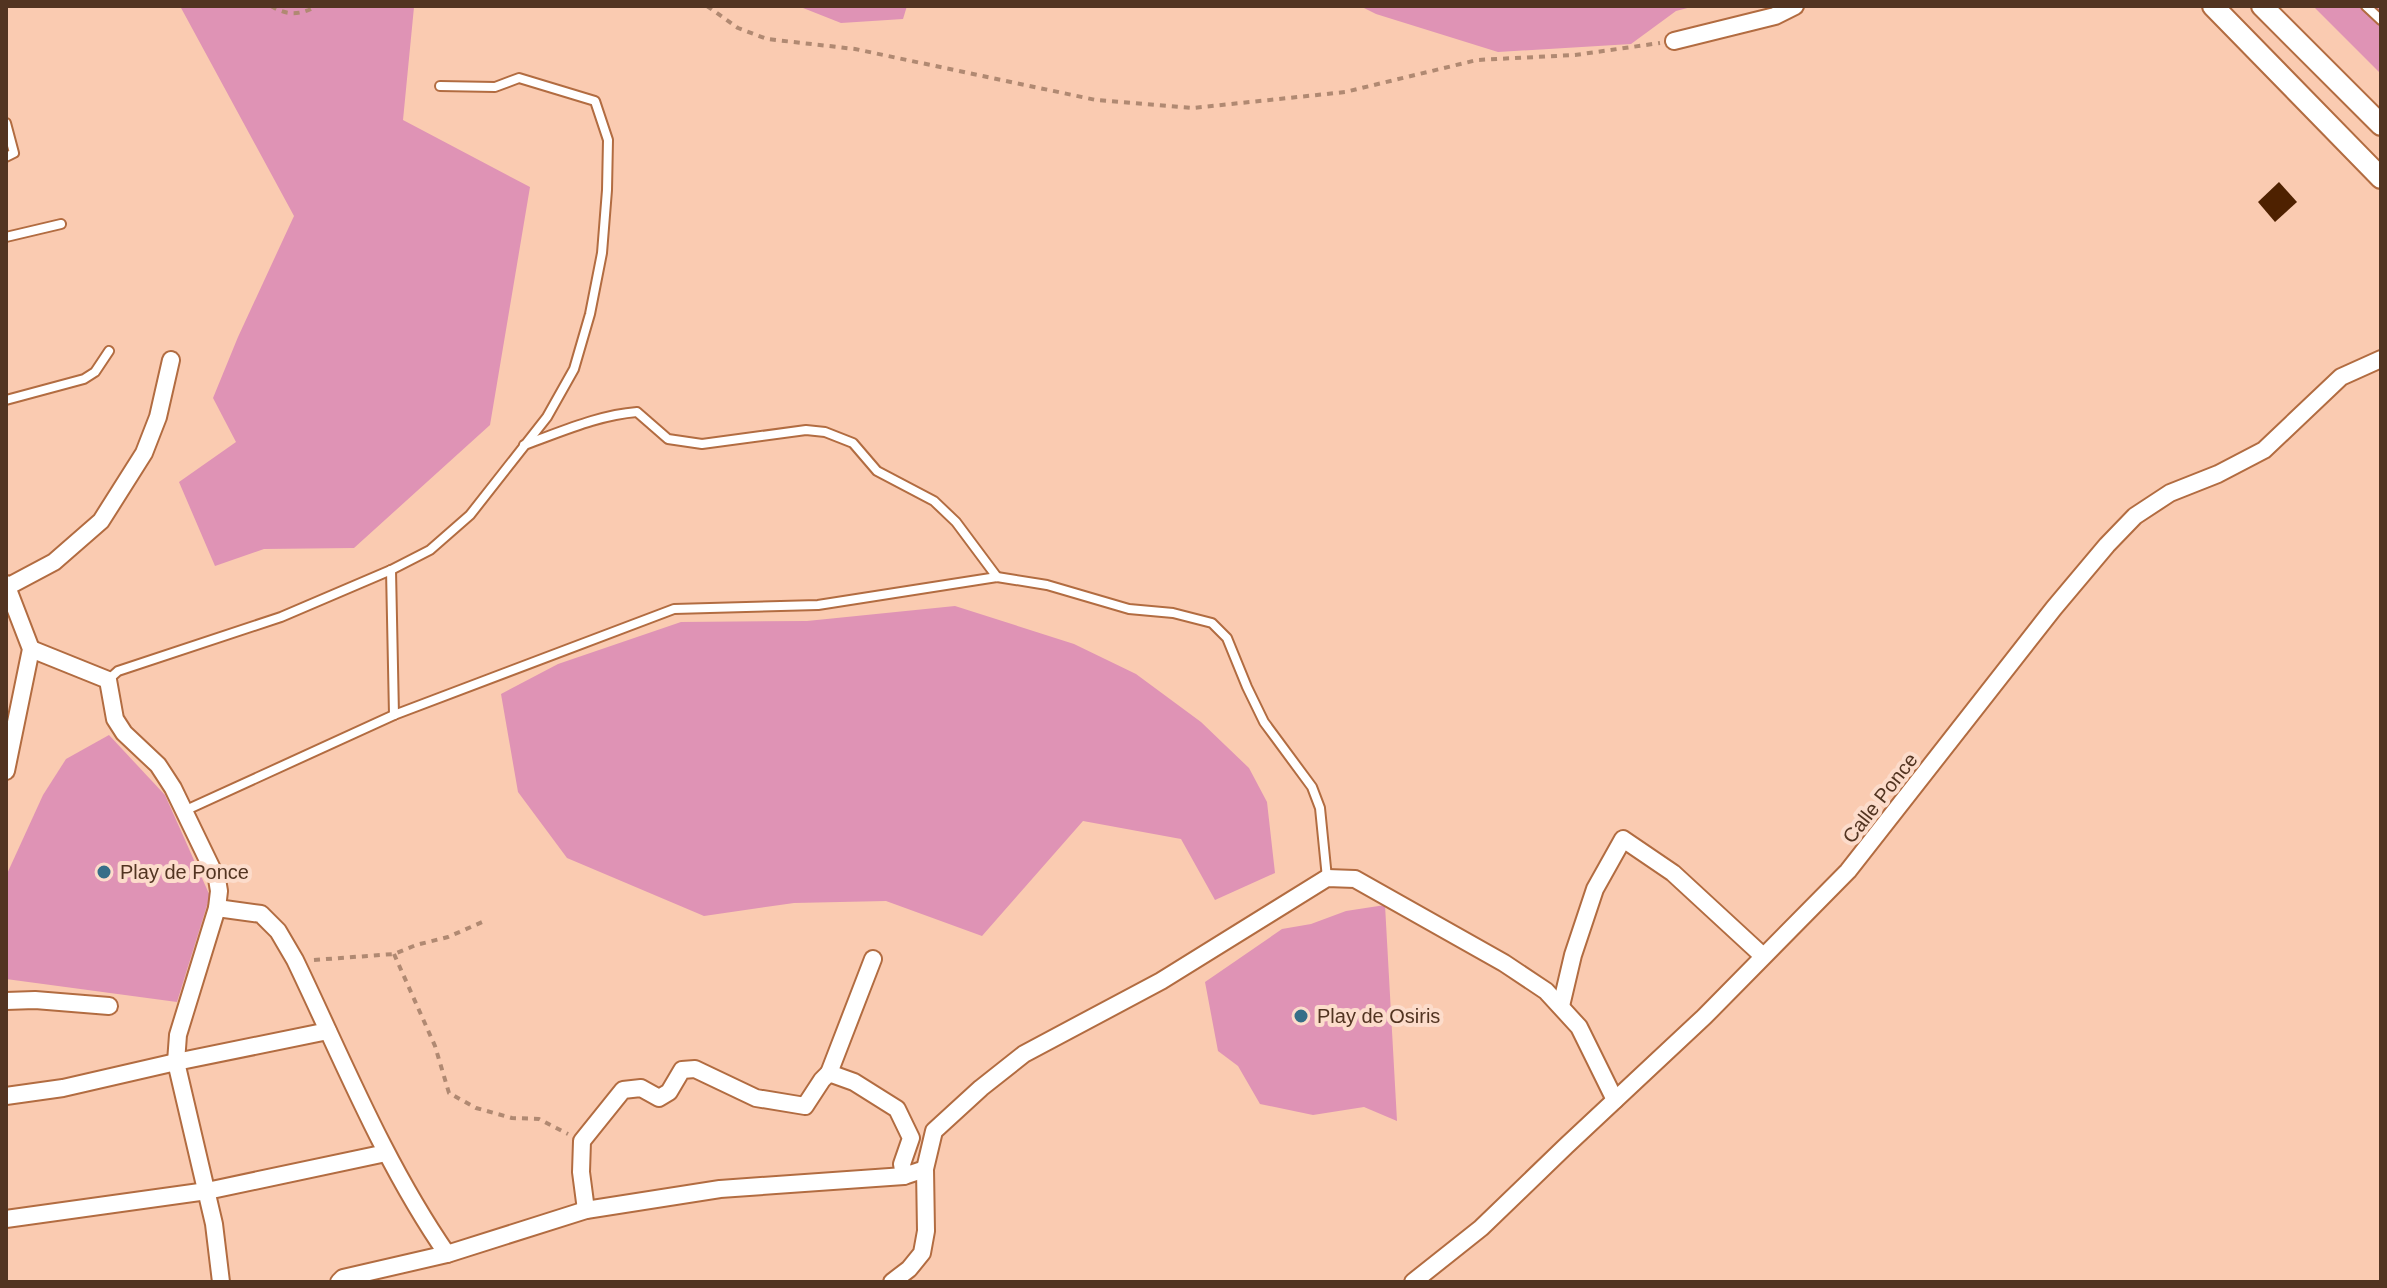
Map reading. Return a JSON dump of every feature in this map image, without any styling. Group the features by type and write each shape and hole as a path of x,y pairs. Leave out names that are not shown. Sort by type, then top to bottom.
{"street":[{"path":"1674,41 1775,16 1795,6"},
{"path":"2213,6 2381,178"},
{"path":"2262,6 2367,106 2381,125"},
{"name":"Calle Ponce","path":"1413,1282 1481,1228 1704,1017 1848,871 2054,608 2135,516 2170,493 2218,474 2264,450 2341,377 2381,359"},
{"path":"6,771 31,649 6,585 54,562 101,521 144,453 158,417 171,360"},
{"path":"31,649 108,680 115,719 124,733 158,765 217,879 217,908 178,1035 176,1062 214,1224 221,1282"},
{"path":"1561,1006 1573,955 1595,889 1623,839 1673,873 1763,956"},
{"path":"892,1282 909,1269 922,1253 926,1231 925,1169 934,1131 1024,1054 1161,981 1327,878 1355,879 1504,963 1546,991 1579,1027 1615,1100"},
{"path":"217,908 261,914 278,931 295,960 386,1153 419,1214 447,1254"},
{"path":"586,1210 581,1172 582,1141 623,1090 641,1088 659,1098 669,1092 682,1070 695,1069 756,1098 805,1106 829,1073 873,959"},
{"path":"6,1001 35,1000 109,1006"},
{"path":"6,1096 63,1088 328,1031"},
{"path":"829,1073 854,1082 897,1109 911,1138 902,1164 904,1176"},
{"path":"6,1219 207,1191 386,1153"},
{"path":"339,1282 343,1278 447,1254 586,1210 720,1189 904,1176 925,1169"}],"lane":[{"path":"2366,6 2381,20"},
{"path":"108,680 118,671 281,617 430,550 470,515 547,417 574,369 590,314 602,253 607,190 608,140 595,101 519,78 495,87 440,86"},
{"path":"6,123 14,153 6,157"},
{"path":"6,237 61,224"},
{"path":"6,400 84,379 95,372 109,351"},
{"path":"523,445 597,419 637,412 668,439 702,444 806,430 825,432 853,443 877,471 934,501 956,522 997,577"},
{"path":"391,570 394,715"},
{"path":"184,811 394,715 674,609 818,605 997,577 1047,585 1129,609 1173,613 1212,623 1227,638 1264,722 1312,787 1320,808 1327,878"}],"path":[{"path":"271,6 280,12 303,14 317,6"},
{"path":"707,6 738,28 767,39 855,49 1096,100 1193,108 1345,92 1477,60 1575,55 1674,41"},
{"path":"295,960 394,954 448,937 487,920"},
{"path":"394,954 435,1046 449,1093 476,1108 512,1118 539,1119 582,1141"}],"shaded area":[{"path":"180,6 416,6 403,120 530,187 490,425 354,548 264,549 215,566 179,482 236,442 213,398 294,216"},
{"path":"798,6 907,6 903,19 841,23"},
{"path":"1360,6 1695,6 1676,11 1631,44 1498,52 1376,14"},
{"path":"2313,6 2381,6 2381,74"},
{"path":"955,606 1074,644 1136,674 1201,722 1249,768 1267,802 1275,873 1215,900 1181,839 1083,821 982,936 886,901 794,903 704,916 567,858 518,792 501,694 558,664 681,622 807,621"},
{"name":"Play de Ponce","path":"109,735 165,795 210,896 177,1002 6,979 6,876 43,795 66,759"},
{"name":"Play de Osiris","path":"1385,905 1397,1121 1364,1107 1313,1115 1260,1104 1238,1066 1218,1051 1205,982 1282,929 1311,924 1346,911"}],"building":[{"path":"2279,182 2297,202 2275,222 2258,202"}],"place":[{"name":"Play de Ponce","path":"104,872"},
{"name":"Play de Osiris","path":"1301,1016"}]}
